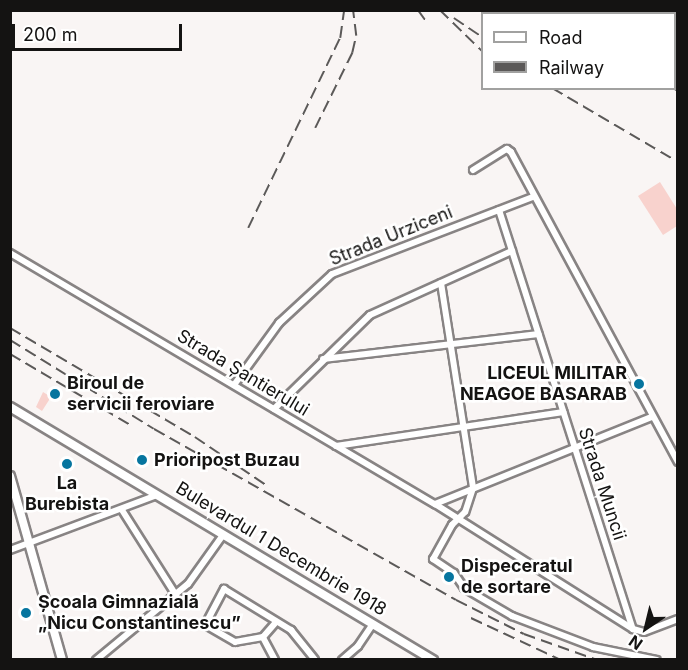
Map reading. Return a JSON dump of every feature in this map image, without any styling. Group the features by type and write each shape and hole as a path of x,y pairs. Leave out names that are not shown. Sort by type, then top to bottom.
{"main road":[{"name":"Bulevardul 1 Decembrie 1918","path":"10,407 433,660"},
{"path":"10,476 62,660"}],"street":[{"path":"473,170 507,149 511,152 532,197 651,417 678,462"},
{"name":"Strada Urziceni","path":"234,385 279,323 332,274 532,197"},
{"name":"Strada Muncii","path":"499,210 633,630"},
{"path":"274,409 370,315 512,251"},
{"name":"Strada Șantierului","path":"10,253 460,519 633,630"},
{"path":"441,283 473,488 460,519 452,525 434,558 454,573 477,597 522,620 592,648 657,660"},
{"path":"323,359 539,334"},
{"path":"336,447 563,412"},
{"path":"435,504 651,417"},
{"path":"10,550 157,495"},
{"path":"122,510 176,595"},
{"path":"96,660 196,576 223,535"},
{"path":"276,623 263,637 236,642 205,625 222,590 271,615 276,623 291,630 315,660"},
{"path":"633,630 644,632 678,619"},
{"path":"342,660 355,650 373,624"},
{"path":"263,637 275,660"},
{"path":"355,650 358,660"}],"shaded area":[{"path":"660,182 677,209 677,226 663,235 638,196"},
{"path":"43,392 51,397 42,411 36,407"}],"railway":[{"path":"248,228 340,38 344,10"},
{"path":"315,128 352,53 356,36 353,10"},
{"path":"418,10 426,21"},
{"path":"440,10 481,50"},
{"path":"454,18 481,36"},
{"path":"555,90 678,162"},
{"path":"10,328 195,437 266,485"},
{"path":"10,340 154,429 456,600 524,634 597,660"},
{"path":"10,354 132,426"},
{"path":"471,618 561,660"}],"place":[{"name":"LICEUL MILITAR NEAGOE BASARAB","path":"639,384"},
{"name":"Biroul de servicii feroviare","path":"55,394"},
{"name":"Prioripost Buzau","path":"142,460"},
{"name":"La Burebista","path":"67,464"},
{"name":"Dispeceratul de sortare","path":"449,577"},
{"name":"Școala Gimnazială „Nicu Constantinescu”","path":"26,613"}]}
